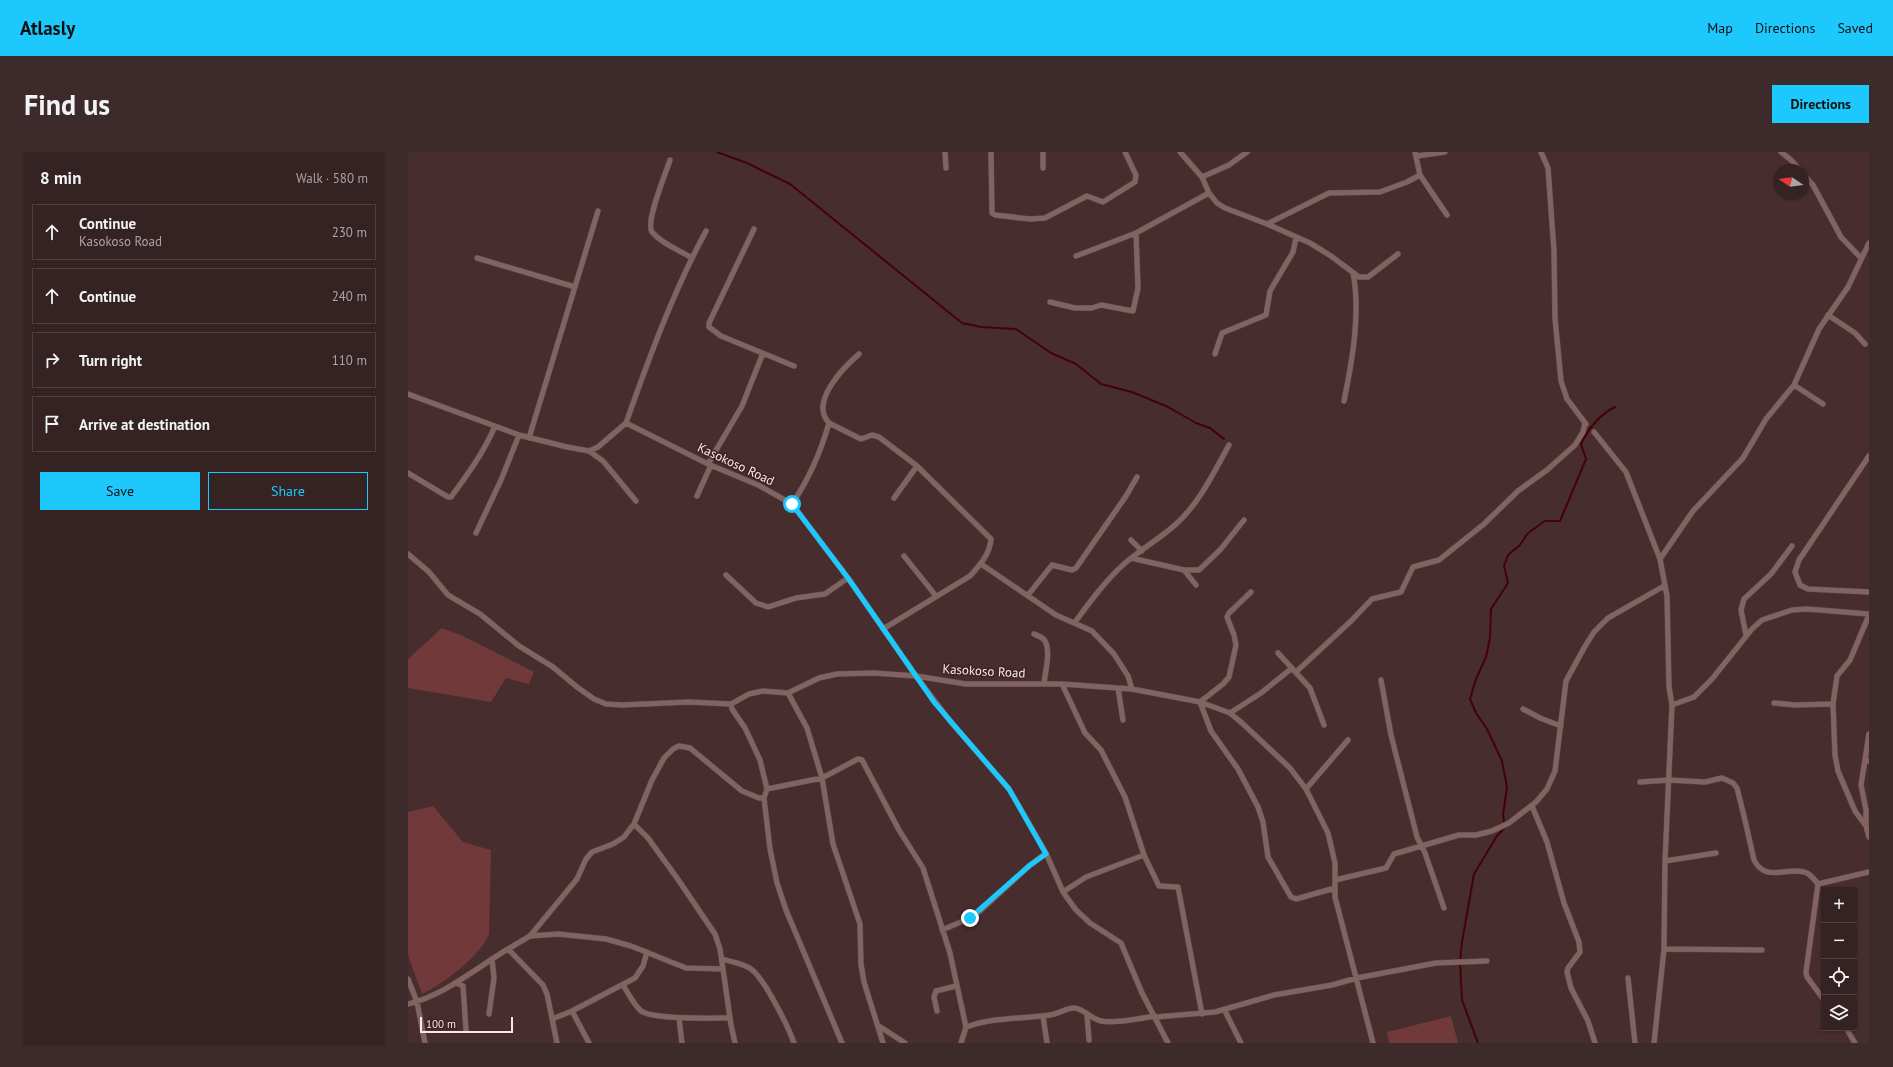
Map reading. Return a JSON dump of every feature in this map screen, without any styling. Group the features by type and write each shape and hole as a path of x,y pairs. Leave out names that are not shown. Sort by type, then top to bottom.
{"street":[{"path":"945,152 946,168"},
{"path":"991,152 992,213 995,215 1030,219 1045,218 1086,196 1103,202 1135,182 1136,175 1126,152"},
{"path":"1043,152 1043,168"},
{"path":"1180,152 1202,177 1209,193 1225,208 1268,224 1326,252 1359,277 1365,278 1398,254"},
{"path":"1202,177 1224,167 1246,152"},
{"path":"1445,152 1416,154 1420,175 1446,215"},
{"path":"1230,713 1294,670 1351,621 1370,600 1375,597 1397,593 1403,590 1413,567 1442,558 1484,524 1518,491 1551,467 1575,445 1583,432 1585,423 1567,399 1561,381 1555,318 1554,251 1548,168 1541,152"},
{"path":"1780,152 1795,164"},
{"path":"670,160 653,212 650,224 651,229 662,241 692,258"},
{"path":"1268,224 1329,192 1380,192 1407,182 1420,175"},
{"path":"1809,181 1813,185 1841,237 1861,258"},
{"path":"1076,256 1136,233 1209,193"},
{"path":"529,438 598,211"},
{"path":"754,229 709,323 709,327 712,331 721,336 794,366"},
{"path":"408,394 529,438 566,447 589,450 598,447 626,423 670,306 706,231"},
{"path":"1050,302 1075,308 1092,308 1101,305 1133,311 1138,288 1136,233"},
{"path":"1216,354 1222,333 1266,315 1270,291 1293,252 1296,238"},
{"path":"1660,559 1694,511 1743,458 1766,418 1794,385 1809,348 1828,315 1848,286 1869,243"},
{"path":"478,258 575,286"},
{"path":"1344,401 1352,364 1356,313 1355,285 1352,273"},
{"path":"1828,315 1855,333 1865,344"},
{"path":"697,496 709,465 742,406 763,353"},
{"path":"859,354 841,369 827,394 824,414 829,423 861,439 872,435 877,435 917,466 990,537 990,547 981,564 965,579 883,628"},
{"path":"1794,385 1823,404"},
{"name":"Kasokoso Road","path":"626,423 709,465 758,485 792,504 848,578 916,676 966,684 1062,684 1132,689 1200,702 1230,713 1256,734 1290,768 1306,789 1328,834 1334,863 1335,888 1373,1043"},
{"path":"792,504 817,459 829,423"},
{"path":"408,474 446,496 451,497 471,470 489,440 495,426"},
{"path":"1594,432 1626,472 1660,559 1668,622 1669,687 1672,705 1665,861 1664,949 1654,1043"},
{"path":"476,533 501,480 519,435"},
{"path":"1075,622 1116,571 1175,525 1190,509 1211,479 1229,445"},
{"path":"589,450 603,461 636,501"},
{"path":"1869,456 1799,560 1794,572 1800,585 1808,589 1869,592"},
{"path":"894,498 917,466"},
{"path":"1028,595 1052,566 1072,570 1076,568 1126,496 1137,477"},
{"path":"1131,558 1184,570 1198,570 1207,564 1220,550 1244,520"},
{"path":"1131,540 1142,551"},
{"path":"1746,635 1741,610 1744,599 1771,574 1792,546"},
{"path":"408,554 429,572 448,595 480,614 519,646 553,668 594,699 606,704 622,705 689,702 731,704 749,694 764,691 788,693 819,678 838,674 874,673 916,676 950,721 1009,789 1046,854 1063,892 1082,917 1121,943 1142,993 1156,1016 1168,1043"},
{"path":"904,556 936,596"},
{"path":"981,564 1056,614 1092,631 1104,643 1128,676 1132,689"},
{"path":"1184,570 1196,585"},
{"path":"726,575 756,603 768,607 796,598 825,594 848,578"},
{"path":"1335,880 1386,868 1394,854 1459,835 1486,833 1509,823 1532,806 1542,795 1551,781 1555,771 1566,681 1594,632 1608,618 1664,586"},
{"path":"1251,592 1228,613 1227,617 1234,635 1236,646 1226,681 1200,702 1211,731 1238,769 1258,807 1263,822 1268,857 1291,897 1296,899 1335,888"},
{"path":"1672,705 1694,697 1712,679 1753,627 1772,616 1792,610 1807,609 1869,614 1850,660 1837,676 1833,704 1835,755 1838,771 1855,811 1867,827"},
{"path":"1744,623 1753,627"},
{"path":"1034,634 1043,639 1046,644 1047,653 1044,684"},
{"path":"1278,653 1310,688 1324,725"},
{"path":"1380,680 1391,735 1417,837 1425,853 1444,908"},
{"path":"1062,684 1085,733 1101,750 1115,776 1125,797 1144,855 1159,886 1178,887 1202,1014"},
{"path":"1118,688 1123,720"},
{"path":"788,693 807,728 822,778 833,844 860,924 862,971 883,1043"},
{"path":"1774,703 1795,706 1833,704"},
{"path":"731,704 735,715 758,753 767,789 764,798 770,849 777,883 786,910 842,1043"},
{"path":"1523,709 1540,718 1561,726"},
{"path":"1869,734 1867,761 1860,785 1866,810 1869,837"},
{"path":"1306,789 1348,740"},
{"path":"408,1004 417,1002 456,983 530,936 577,879 586,859 592,852 613,844 624,837 634,824 652,780 664,758 672,749 678,746 690,748 742,791 759,798 764,798"},
{"path":"767,789 822,778 858,759 862,760 899,830 923,868 950,953 966,1027 962,1043"},
{"path":"1640,782 1669,780 1705,782 1722,778 1733,783 1737,788 1754,860 1757,866 1772,873 1805,873 1812,876 1818,884 1806,972 1807,977 1821,996"},
{"path":"1532,806 1547,842 1564,903 1579,942 1580,952 1568,968 1567,972 1571,988 1588,1021 1595,1043"},
{"path":"634,824 648,838 715,934 722,959 735,1043"},
{"path":"1665,861 1716,853"},
{"path":"942,930 970,918 980,911 1023,871 1046,854"},
{"path":"1063,892 1090,875 1144,855"},
{"path":"1818,884 1869,872"},
{"path":"530,936 558,934 592,937 625,944 686,968 723,969"},
{"path":"508,949 543,985 547,994 557,1043"},
{"path":"1664,949 1762,950"},
{"path":"552,1019 572,1011 609,991 623,986 635,978 640,972 647,952"},
{"path":"489,1014 494,978 492,959"},
{"path":"722,959 743,965 756,973 777,1009 794,1043"},
{"path":"966,1027 995,1019 1043,1016 1074,1008 1087,1015 1106,1022 1156,1016 1202,1014 1225,1011 1274,995 1332,985 1357,978 1436,964 1487,961"},
{"path":"1628,978 1635,1043"},
{"path":"408,979 417,1002 424,1043"},
{"path":"456,983 463,986 466,1030"},
{"path":"623,986 642,1012 679,1018 730,1018"},
{"path":"937,1011 934,997 936,992 956,986"},
{"path":"572,1011 589,1043"},
{"path":"1225,1011 1241,1043"},
{"path":"1087,1015 1089,1040"},
{"path":"1043,1016 1047,1043"},
{"path":"679,1018 682,1043"},
{"path":"878,1026 905,1043"},
{"path":"1848,1031 1855,1043"}],"shaded area":[{"path":"442,628 463,636 534,672 529,684 506,678 491,702 408,688 408,659"},
{"path":"433,806 463,842 491,850 489,934 485,942 470,960 440,984 422,994 408,955 408,812"},
{"path":"1451,1016 1458,1043 1389,1043 1387,1032"}],"waterway":[{"path":"717,152 747,163 790,184 962,323 981,327 1016,329 1051,353 1076,364 1101,384 1132,392 1168,407 1196,423 1210,428 1224,439"},
{"path":"1478,1043 1462,1000 1460,962 1462,942 1474,874 1497,836 1505,827 1503,815 1507,787 1502,761 1487,729 1476,713 1470,699 1476,679 1486,657 1490,638 1491,609 1508,583 1504,566 1508,555 1520,545 1528,533 1545,521 1560,521 1586,459 1581,444 1595,422 1615,407"}],"route":[{"path":"792,504 848,578 934,702 1009,789 1030,823 1046,854 1029,866 980,911 970,918"}]}
